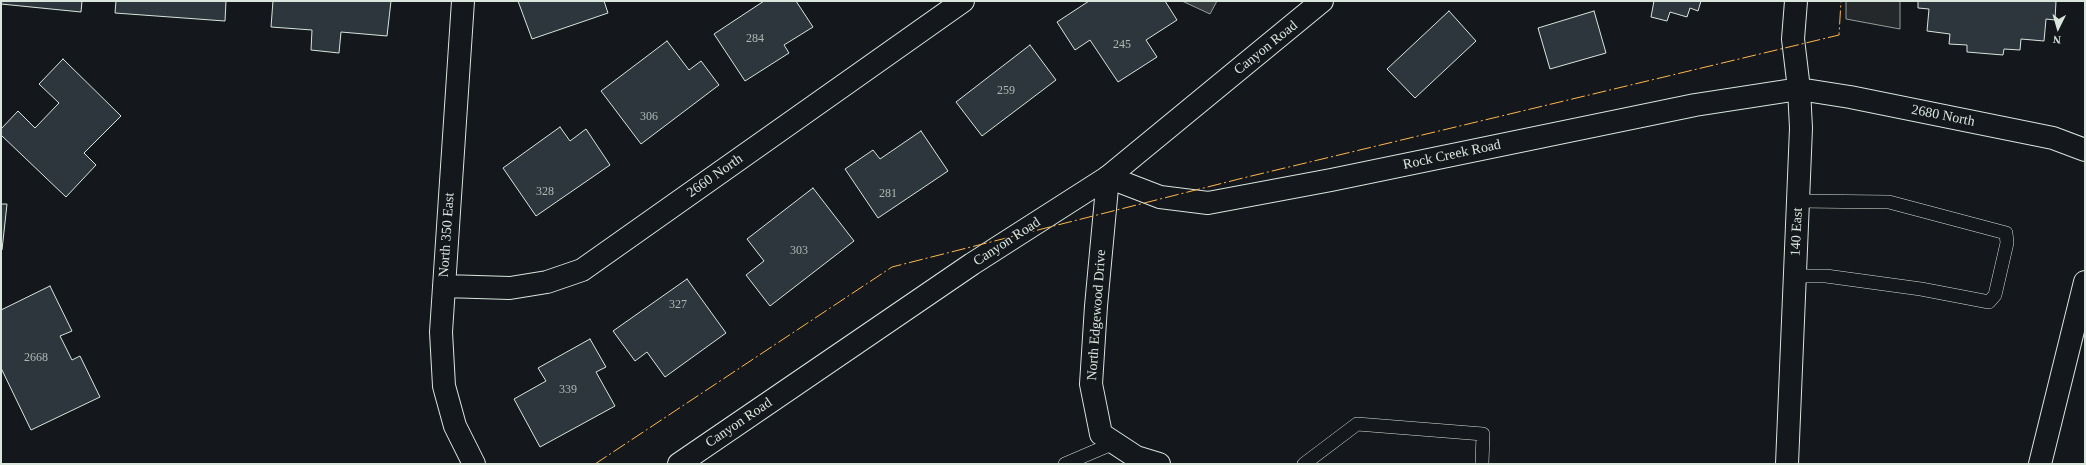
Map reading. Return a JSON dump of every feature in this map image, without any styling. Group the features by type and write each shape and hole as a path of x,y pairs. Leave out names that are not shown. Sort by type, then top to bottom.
{"main road":[{"name":"North 350 East","path":"463,1 441,332 444,386 455,426 474,464"},
{"name":"2660 North","path":"444,286 510,288 547,282 582,270 963,1"},
{"name":"Canyon Road","path":"679,464 965,269 1108,177 1322,1"},
{"name":"140 East","path":"1787,464 1801,128 1799,89 1793,39 1796,1"},
{"name":"Rock Creek Road","path":"1108,177 1160,197 1208,203 1331,180 1695,105 1799,89"},
{"name":"2680 North","path":"1799,89 1850,97 2053,138 2085,150"},
{"name":"North Edgewood Drive","path":"1108,177 1096,306 1091,384 1101,434 1136,457 1159,464"},
{"path":"2040,464 2085,282"}],"lane":[{"path":"1795,276 1826,276 1921,289 1989,302 1995,295 2007,243 2006,233 1890,202 1798,201"},
{"path":"1304,464 1357,424 1483,434 1482,464"},
{"path":"1065,464 1114,443"}],"shaded area":[{"path":"1182,1 1217,1 1210,14"},
{"path":"1846,1 1900,1 1900,29 1846,19"}],"building":[{"path":"1,1 82,1 81,12 1,4"},
{"path":"116,1 226,1 225,21 115,13"},
{"path":"273,1 391,1 387,36 341,32 339,53 311,50 312,30 271,27"},
{"path":"518,1 604,1 608,13 532,39"},
{"path":"764,1 796,1 813,27 784,45 789,53 745,81 714,34"},
{"path":"1089,1 1165,1 1177,20 1146,40 1157,57 1118,82 1090,40 1075,50 1057,22"},
{"path":"1654,1 1701,1 1698,11 1690,8 1687,17 1670,12 1667,21 1651,17"},
{"path":"1918,1 2056,1 2055,20 2046,19 2044,41 2021,39 2020,50 2004,49 2003,55 1967,52 1967,45 1949,44 1950,34 1927,31 1929,9 1918,8"},
{"path":"1449,11 1476,41 1415,98 1387,69"},
{"path":"1594,11 1606,53 1550,69 1538,28"},
{"path":"667,41 689,70 701,61 719,85 641,144 601,91"},
{"path":"1030,45 1056,80 982,136 956,102"},
{"path":"63,59 121,116 84,153 96,165 66,197 1,135 1,129 18,111 35,128 59,103 39,84"},
{"path":"560,127 570,141 586,129 610,165 536,216 503,168"},
{"path":"921,131 948,171 878,218 845,169 873,150 880,159"},
{"path":"813,188 854,241 770,306 746,275 764,261 747,239"},
{"path":"1,204 7,204 2,250 1,250"},
{"path":"687,279 726,333 665,377 647,352 635,361 613,331"},
{"path":"50,286 72,331 60,336 72,360 80,356 100,397 31,430 1,368 1,310"},
{"path":"590,339 606,367 596,372 615,406 540,447 514,399 546,381 538,368"}],"power":[{"path":"595,464 892,267 1243,178 1839,35 1841,1"}]}
